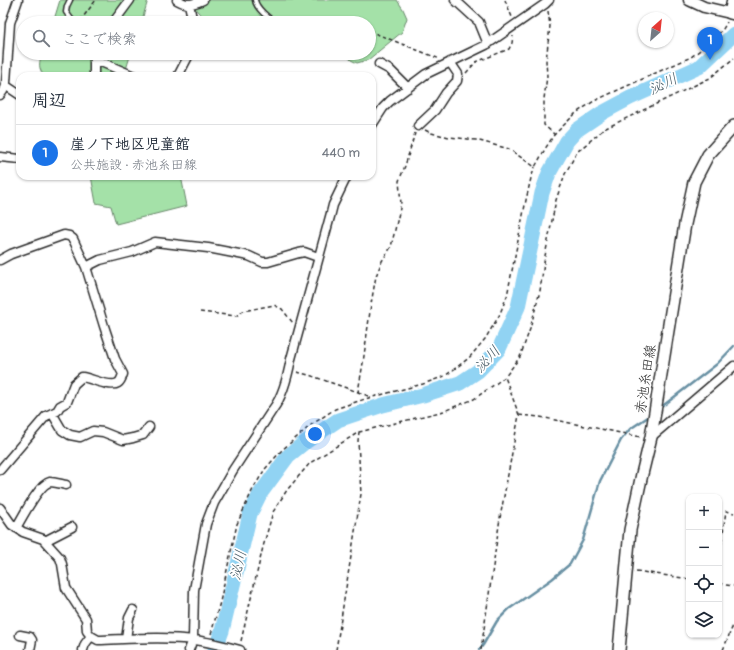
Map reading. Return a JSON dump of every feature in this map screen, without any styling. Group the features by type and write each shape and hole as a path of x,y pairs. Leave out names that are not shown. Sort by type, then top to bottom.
{"main road":[{"path":"732,14 733,0"},
{"name":"赤池糸田線","path":"619,650 630,530 642,474 652,437 678,263 694,182 708,155 734,126"}],"street":[{"path":"0,95 5,85 3,74 10,23 18,0"},
{"path":"118,16 130,0"},
{"path":"177,0 186,5 194,4 203,0"},
{"path":"455,0 478,22 488,44"},
{"path":"689,0 704,8 732,14"},
{"path":"376,119 383,108 390,101 426,74 488,44 547,2"},
{"path":"189,4 192,16"},
{"path":"94,60 94,72"},
{"path":"102,60 126,72"},
{"path":"180,72 186,60"},
{"path":"418,126 435,110 456,81 458,74 450,62"},
{"path":"379,64 390,70 408,88"},
{"path":"5,85 16,92"},
{"path":"0,157 16,159"},
{"path":"189,650 193,639 194,590 206,524 214,503 233,470 278,402 289,370 333,205 345,180"},
{"path":"0,260 12,254 64,235 73,239 86,268 104,326 123,374 118,383 112,385 82,377 74,384 67,402 60,406 57,411 46,416 0,470"},
{"path":"86,268 100,260 132,252 155,242 208,248 235,253 249,256 262,262 268,262 304,252 318,257"},
{"path":"652,437 734,366"},
{"path":"52,413 62,430 70,435 80,437 93,431 103,432 124,440 143,435 149,427"},
{"path":"16,528 29,504 44,485 50,482 66,485"},
{"path":"0,508 12,525 23,532 43,539 60,558 66,588 86,619 87,631 91,636 98,640 171,638 193,639 239,650"},
{"path":"45,541 72,527"},
{"path":"126,639 129,618 132,610"},
{"path":"20,636 30,637 32,640 30,650"},
{"path":"83,650 91,636"}],"lane":[{"path":"69,16 66,12 70,0"},
{"path":"255,0 256,4 266,16"}],"path":[{"path":"84,16 96,0"},
{"path":"456,81 461,80 476,62 509,49 514,33 513,19 505,0"},
{"path":"547,2 550,26 546,61 547,76 544,100 544,125 554,135"},
{"path":"210,642 237,524 253,489 265,469 282,450 311,425 335,409 423,384 445,376 469,358 485,339 499,316 507,296 514,253 531,178 544,149 554,135 576,113 594,101 691,57 719,34 732,14"},
{"path":"376,34 450,62"},
{"path":"239,650 263,547 273,512 287,490 310,463 358,432 444,411 474,399 505,377 520,357 530,329 540,291 556,200 565,174 577,152 604,129 710,78 734,58"},
{"path":"358,392 370,304 376,276 382,261 391,247 400,204 399,181 418,126 431,133 476,140 509,149 535,167"},
{"path":"200,312 236,316 242,311 274,305 282,309 292,322 299,328"},
{"path":"289,370 310,375 371,398"},
{"path":"481,650 500,518 519,415 505,377"},
{"path":"519,415 540,417 643,437 652,437"},
{"path":"336,650 361,494 358,432"},
{"path":"722,539 726,511 734,513"},
{"path":"626,570 686,579"},
{"path":"722,584 734,586"},
{"path":"723,650 734,623"}],"green space":[{"path":"60,0 148,0 143,16 55,16"},
{"path":"185,0 397,0 407,18 402,32 376,53 376,16 201,16 194,7"},
{"path":"40,60 129,60 125,72 42,72"},
{"path":"351,60 368,60 357,63"},
{"path":"92,180 182,180 187,206 116,224 111,206 96,203"}],"waterway":[{"name":"泌川","path":"215,650 222,631 250,514 260,494 288,456 304,443 338,420 383,405 423,395 460,383 478,371 499,349 518,307 542,193 549,173 567,141 577,130 602,113 630,98 699,67 734,34"},
{"path":"660,408 717,364 734,346"},
{"path":"479,650 497,621 509,609 552,579 570,564 583,540 600,481 621,440 630,429 651,415"}],"place":[{"name":"崖ノ下地区児童館","path":"710,60"}]}
